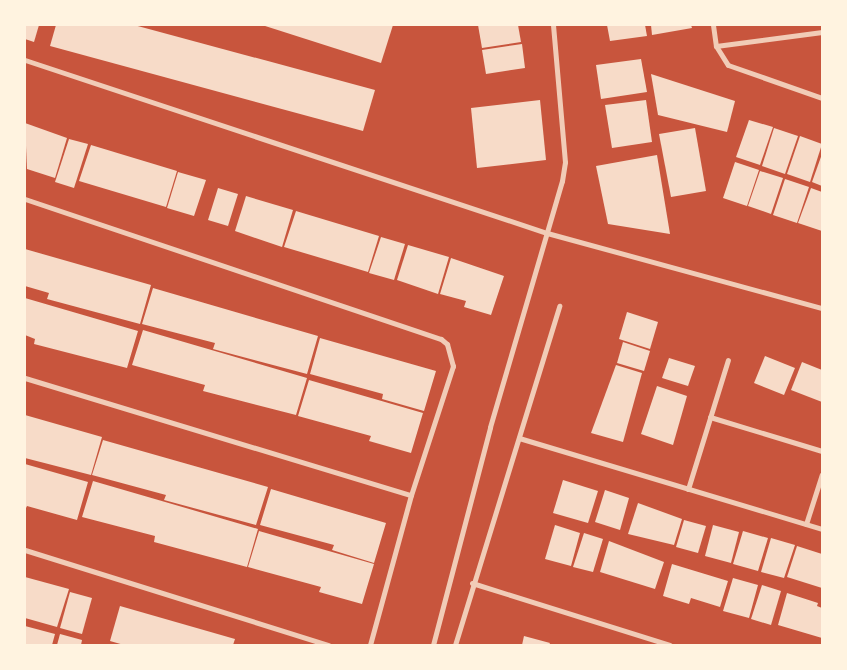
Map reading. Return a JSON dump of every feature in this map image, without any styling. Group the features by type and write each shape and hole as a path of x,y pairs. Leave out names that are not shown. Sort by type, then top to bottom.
{"street":[{"path":"433,645 450,574 471,510 490,427 547,233 565,162 553,25"},
{"path":"713,25 716,46 728,65 822,98"},
{"path":"716,46 822,32"},
{"path":"25,60 547,233 822,308"},
{"path":"25,199 441,339 450,349 454,366 411,496 370,645"},
{"path":"455,645 472,583 559,306"},
{"path":"688,489 728,360"},
{"path":"25,378 411,496"},
{"path":"710,417 822,451"},
{"path":"519,438 822,529"},
{"path":"806,524 822,474"},
{"path":"25,550 328,645"},
{"path":"472,583 670,645"}],"building":[{"path":"25,25 39,25 34,42 25,39"},
{"path":"56,25 134,25 375,90 363,131 50,46"},
{"path":"262,25 393,25 381,63"},
{"path":"478,25 518,25 521,42 482,48"},
{"path":"607,25 645,25 647,36 610,41"},
{"path":"651,25 691,25 692,28 652,35"},
{"path":"522,44 525,68 486,74 482,50"},
{"path":"641,59 647,92 601,99 596,65"},
{"path":"651,74 735,101 727,132 658,115"},
{"path":"540,100 546,160 477,168 471,108"},
{"path":"646,100 652,142 612,148 605,105"},
{"path":"749,120 773,127 760,165 736,157"},
{"path":"25,123 67,138 55,178 27,169"},
{"path":"695,128 706,191 671,197 659,134"},
{"path":"774,128 798,136 785,174 762,166"},
{"path":"800,136 822,144 810,182 787,174"},
{"path":"69,139 88,144 74,188 55,182"},
{"path":"91,145 177,171 166,207 79,181"},
{"path":"822,154 822,186 812,182"},
{"path":"657,155 670,234 608,224 596,166"},
{"path":"735,162 759,170 747,206 723,198"},
{"path":"760,171 783,178 771,214 748,206"},
{"path":"178,172 206,180 194,216 167,208"},
{"path":"785,179 809,187 797,223 773,215"},
{"path":"218,188 238,194 228,226 208,220"},
{"path":"811,188 822,192 822,231 798,223"},
{"path":"246,196 293,210 282,247 235,231"},
{"path":"296,211 379,236 368,272 284,247"},
{"path":"381,237 405,244 394,280 369,273"},
{"path":"408,245 449,257 438,294 397,280"},
{"path":"25,249 151,285 140,324 47,299 49,293 25,286"},
{"path":"451,258 504,276 491,315 464,307 466,301 440,294"},
{"path":"153,288 318,336 307,374 213,349 215,343 142,324"},
{"path":"25,298 138,331 127,368 34,344 35,339 25,335"},
{"path":"627,312 658,322 650,349 619,339"},
{"path":"143,330 307,378 296,415 203,391 205,385 132,365"},
{"path":"320,338 436,371 424,411 382,399 383,394 310,374"},
{"path":"623,342 650,351 644,371 617,363"},
{"path":"765,356 795,368 784,395 754,383"},
{"path":"669,358 695,366 688,386 662,378"},
{"path":"802,362 822,370 822,402 791,390"},
{"path":"616,365 642,373 623,442 591,433"},
{"path":"309,380 423,413 411,453 369,441 371,436 298,416"},
{"path":"657,386 687,396 673,445 641,434"},
{"path":"25,415 102,437 91,475 25,458"},
{"path":"103,440 268,487 256,525 164,500 166,495 92,475"},
{"path":"25,464 88,482 77,520 27,506 25,510"},
{"path":"563,480 598,491 588,523 553,513"},
{"path":"93,481 258,529 247,567 154,542 155,536 82,517"},
{"path":"271,489 386,523 374,563 332,550 334,545 260,525"},
{"path":"605,490 629,498 620,530 595,522"},
{"path":"638,503 682,519 674,545 628,534"},
{"path":"684,520 706,526 698,553 676,547"},
{"path":"555,525 580,533 571,566 545,559"},
{"path":"713,525 739,532 731,563 705,556"},
{"path":"259,531 374,564 362,604 319,592 321,587 248,567"},
{"path":"743,531 768,538 758,571 733,564"},
{"path":"584,533 603,539 593,572 573,567"},
{"path":"771,538 795,545 784,578 761,572"},
{"path":"609,541 664,562 655,589 600,572"},
{"path":"797,546 822,554 822,588 787,577"},
{"path":"672,564 728,581 720,607 691,598 689,604 663,596"},
{"path":"25,577 69,589 57,627 25,618"},
{"path":"733,578 758,585 749,618 723,611"},
{"path":"762,585 781,591 771,625 751,619"},
{"path":"70,592 92,598 82,634 60,628"},
{"path":"787,593 818,603 817,606 822,608 822,638 778,625"},
{"path":"120,606 235,639 233,645 124,645 110,641"},
{"path":"25,626 55,634 52,645 25,645"},
{"path":"60,634 82,640 81,645 57,645"},
{"path":"524,636 550,643 549,645 522,645"}]}
